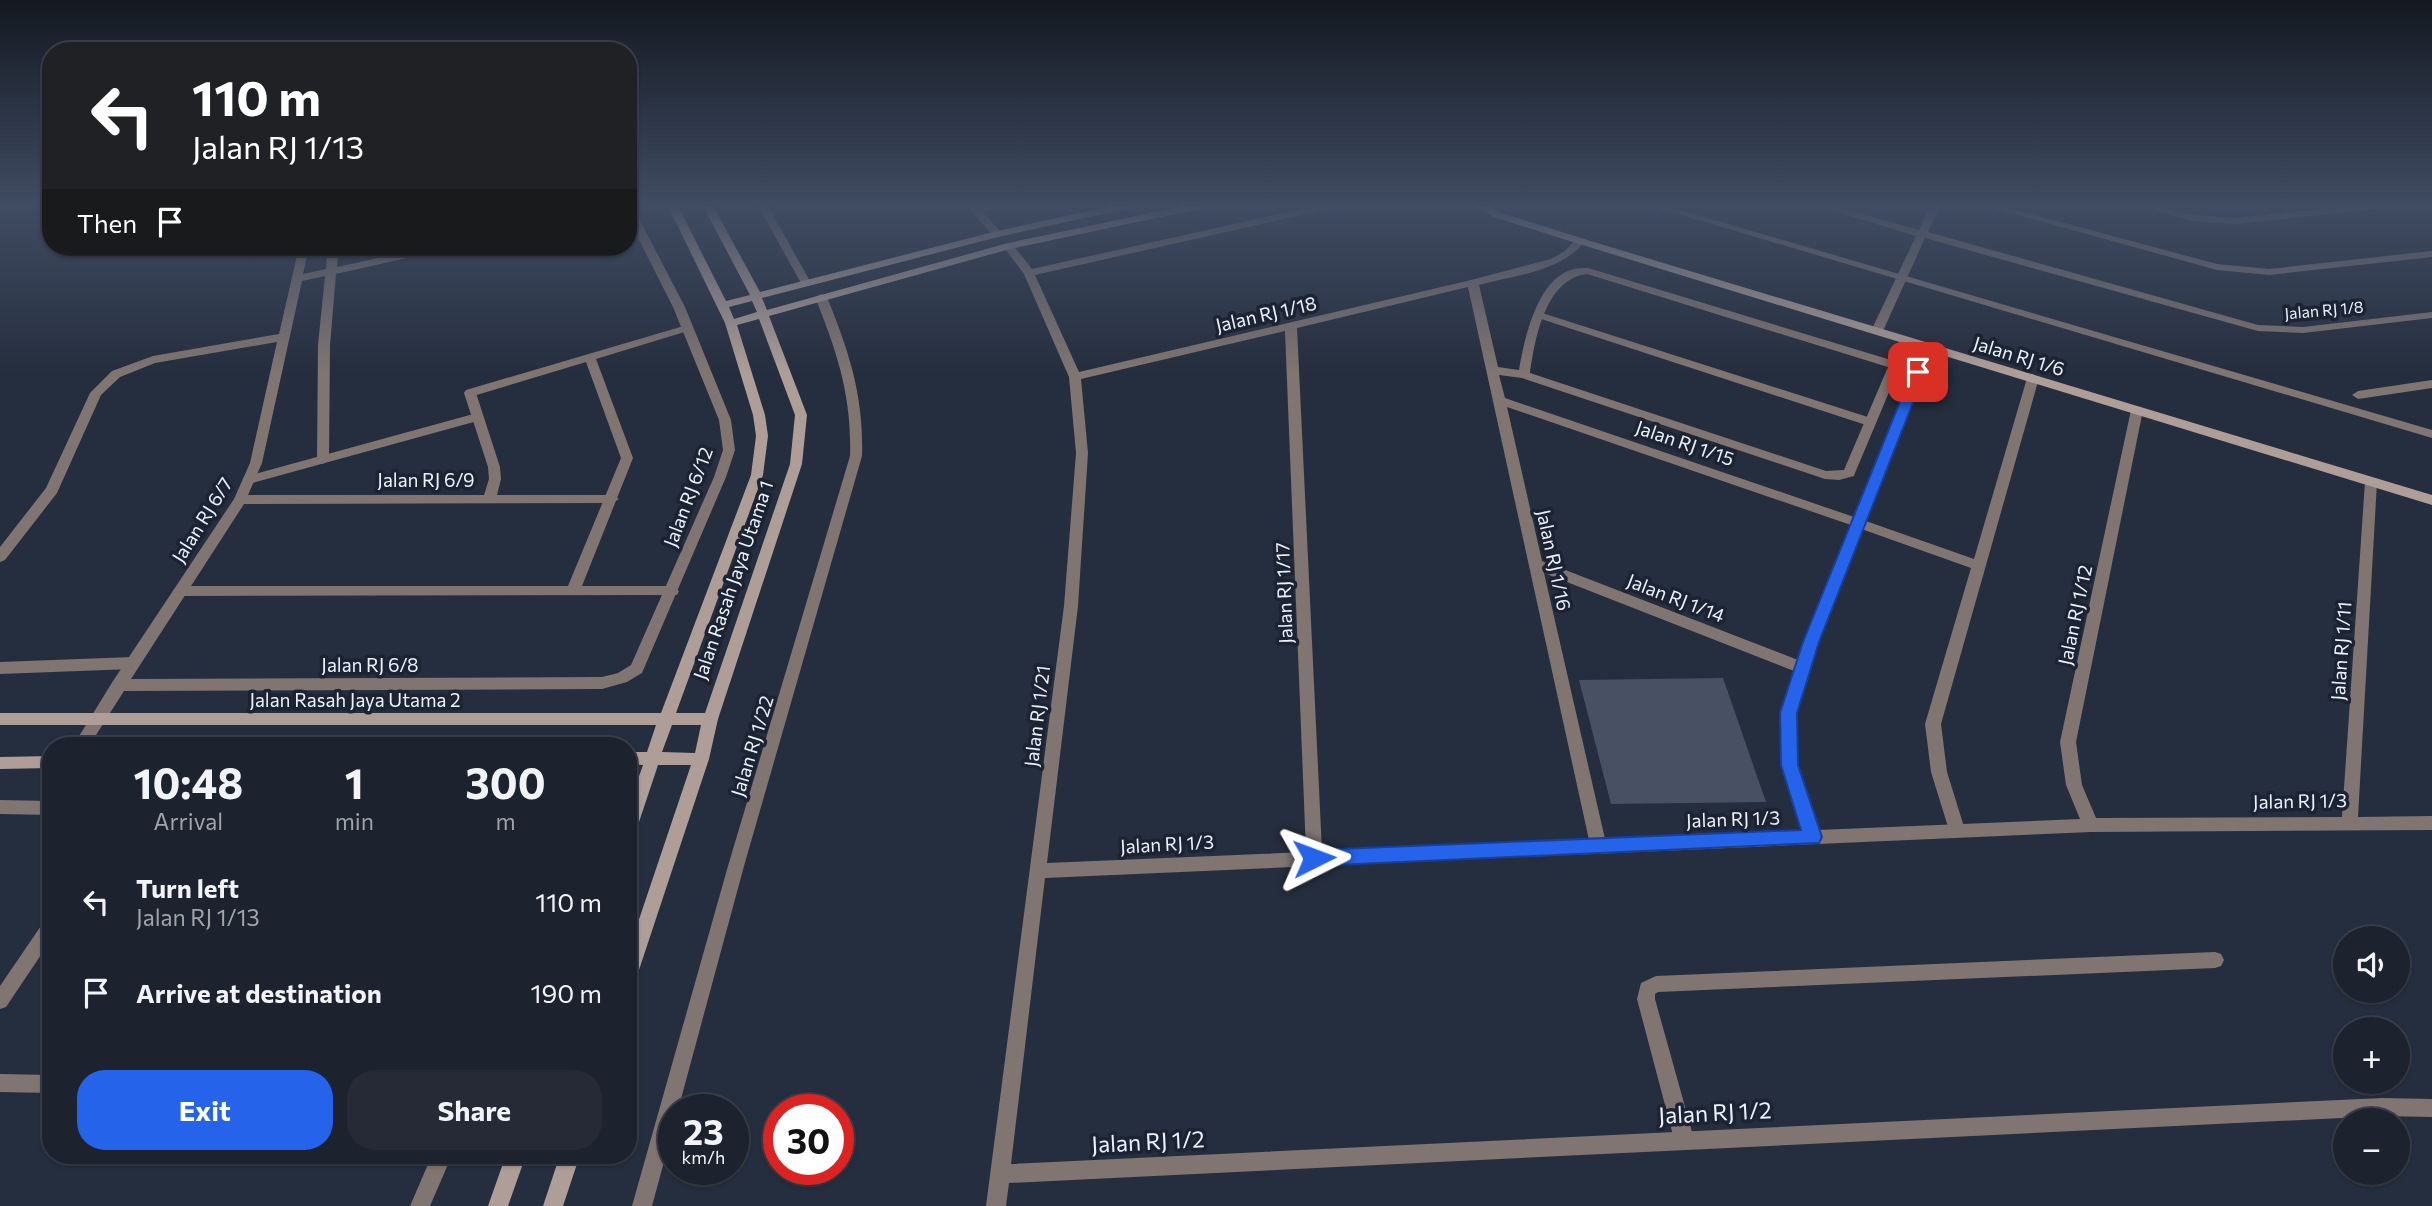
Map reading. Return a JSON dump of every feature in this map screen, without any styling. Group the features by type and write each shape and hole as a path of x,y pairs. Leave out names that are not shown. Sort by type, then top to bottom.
{"main road":[{"name":"Jalan Rasah Jaya Utama 1","path":"637,805 757,475 762,436 759,415 731,323 701,260"},
{"name":"Jalan Rasah Jaya Utama 1","path":"637,952 701,760 710,719 796,464 801,415 756,296 737,260"},
{"path":"724,305 895,260"},
{"path":"731,323 956,260"},
{"name":"Jalan RJ 1/6","path":"1644,260 2432,500"},
{"name":"Jalan Rasah Jaya Utama 2","path":"0,719 710,719"},
{"path":"637,758 701,760"},
{"path":"0,763 42,762"},
{"path":"498,1206 513,1164"},
{"path":"554,1206 567,1164"}],"street":[{"name":"Jalan RJ 6/7","path":"85,737 240,500 256,463 301,260"},
{"path":"323,460 324,345 331,260"},
{"path":"297,279 386,260"},
{"name":"Jalan RJ 6/12","path":"622,678 638,668 729,450 725,420 657,260"},
{"path":"793,260 806,283"},
{"name":"Jalan RJ 1/21","path":"996,1206 1072,593 1082,453 1075,377 1030,272 1021,260"},
{"path":"1030,272 1083,260"},
{"name":"Jalan RJ 1/18","path":"1075,377 1473,283 1553,260"},
{"path":"1567,260 1576,271"},
{"path":"1842,260 2432,434"},
{"path":"1877,331 1908,260"},
{"name":"Jalan RJ 1/8","path":"2016,260 2258,328 2303,330 2432,315"},
{"path":"2192,260 2217,267 2269,272 2375,260"},
{"path":"1524,375 1528,342 1539,315 1564,276 1576,271 1588,271 1893,365"},
{"name":"Jalan RJ 1/16","path":"1473,283 1598,845"},
{"name":"Jalan RJ 1/22","path":"642,1206 736,866 856,456 858,422 850,368 821,297"},
{"path":"1539,315 1870,422"},
{"name":"Jalan RJ 1/17","path":"1292,326 1314,858"},
{"path":"489,500 495,479 494,467 470,393 687,328"},
{"path":"0,557 52,490 96,393 116,374 153,360 284,337"},
{"path":"1493,370 1524,375 1832,476 1849,473 1905,340"},
{"path":"1812,837 1790,765 1788,713 1802,668 1928,346"},
{"path":"573,591 625,468 626,450 590,358"},
{"path":"1957,830 1940,772 1933,724 2033,378"},
{"path":"2358,395 2432,384"},
{"name":"Jalan RJ 1/15","path":"1499,400 1977,565"},
{"name":"Jalan RJ 1/12","path":"2091,825 2073,783 2068,761 2068,743 2137,410"},
{"path":"249,480 477,417"},
{"name":"Jalan RJ 1/11","path":"2350,822 2371,482"},
{"name":"Jalan RJ 6/9","path":"240,500 612,499"},
{"name":"Jalan RJ 1/14","path":"1535,564 1802,668"},
{"path":"180,591 672,591"},
{"path":"0,668 132,663"},
{"name":"Jalan RJ 6/8","path":"118,685 602,683 622,678"},
{"path":"0,807 42,807"},
{"name":"Jalan RJ 1/3","path":"1037,872 2091,825 2432,823"},
{"path":"0,1001 42,938"},
{"path":"1684,1139 1646,999 1647,989 1656,984 2215,960"},
{"path":"0,1083 42,1084"},
{"name":"Jalan RJ 1/2","path":"1000,1174 2368,1107 2432,1108"},
{"path":"420,1206 438,1164"}],"building":[{"path":"1723,678 1766,802 1611,804 1579,680"}],"route":[{"path":"1314,858 1812,837 1790,765 1788,713 1811,642 1918,372"}]}
